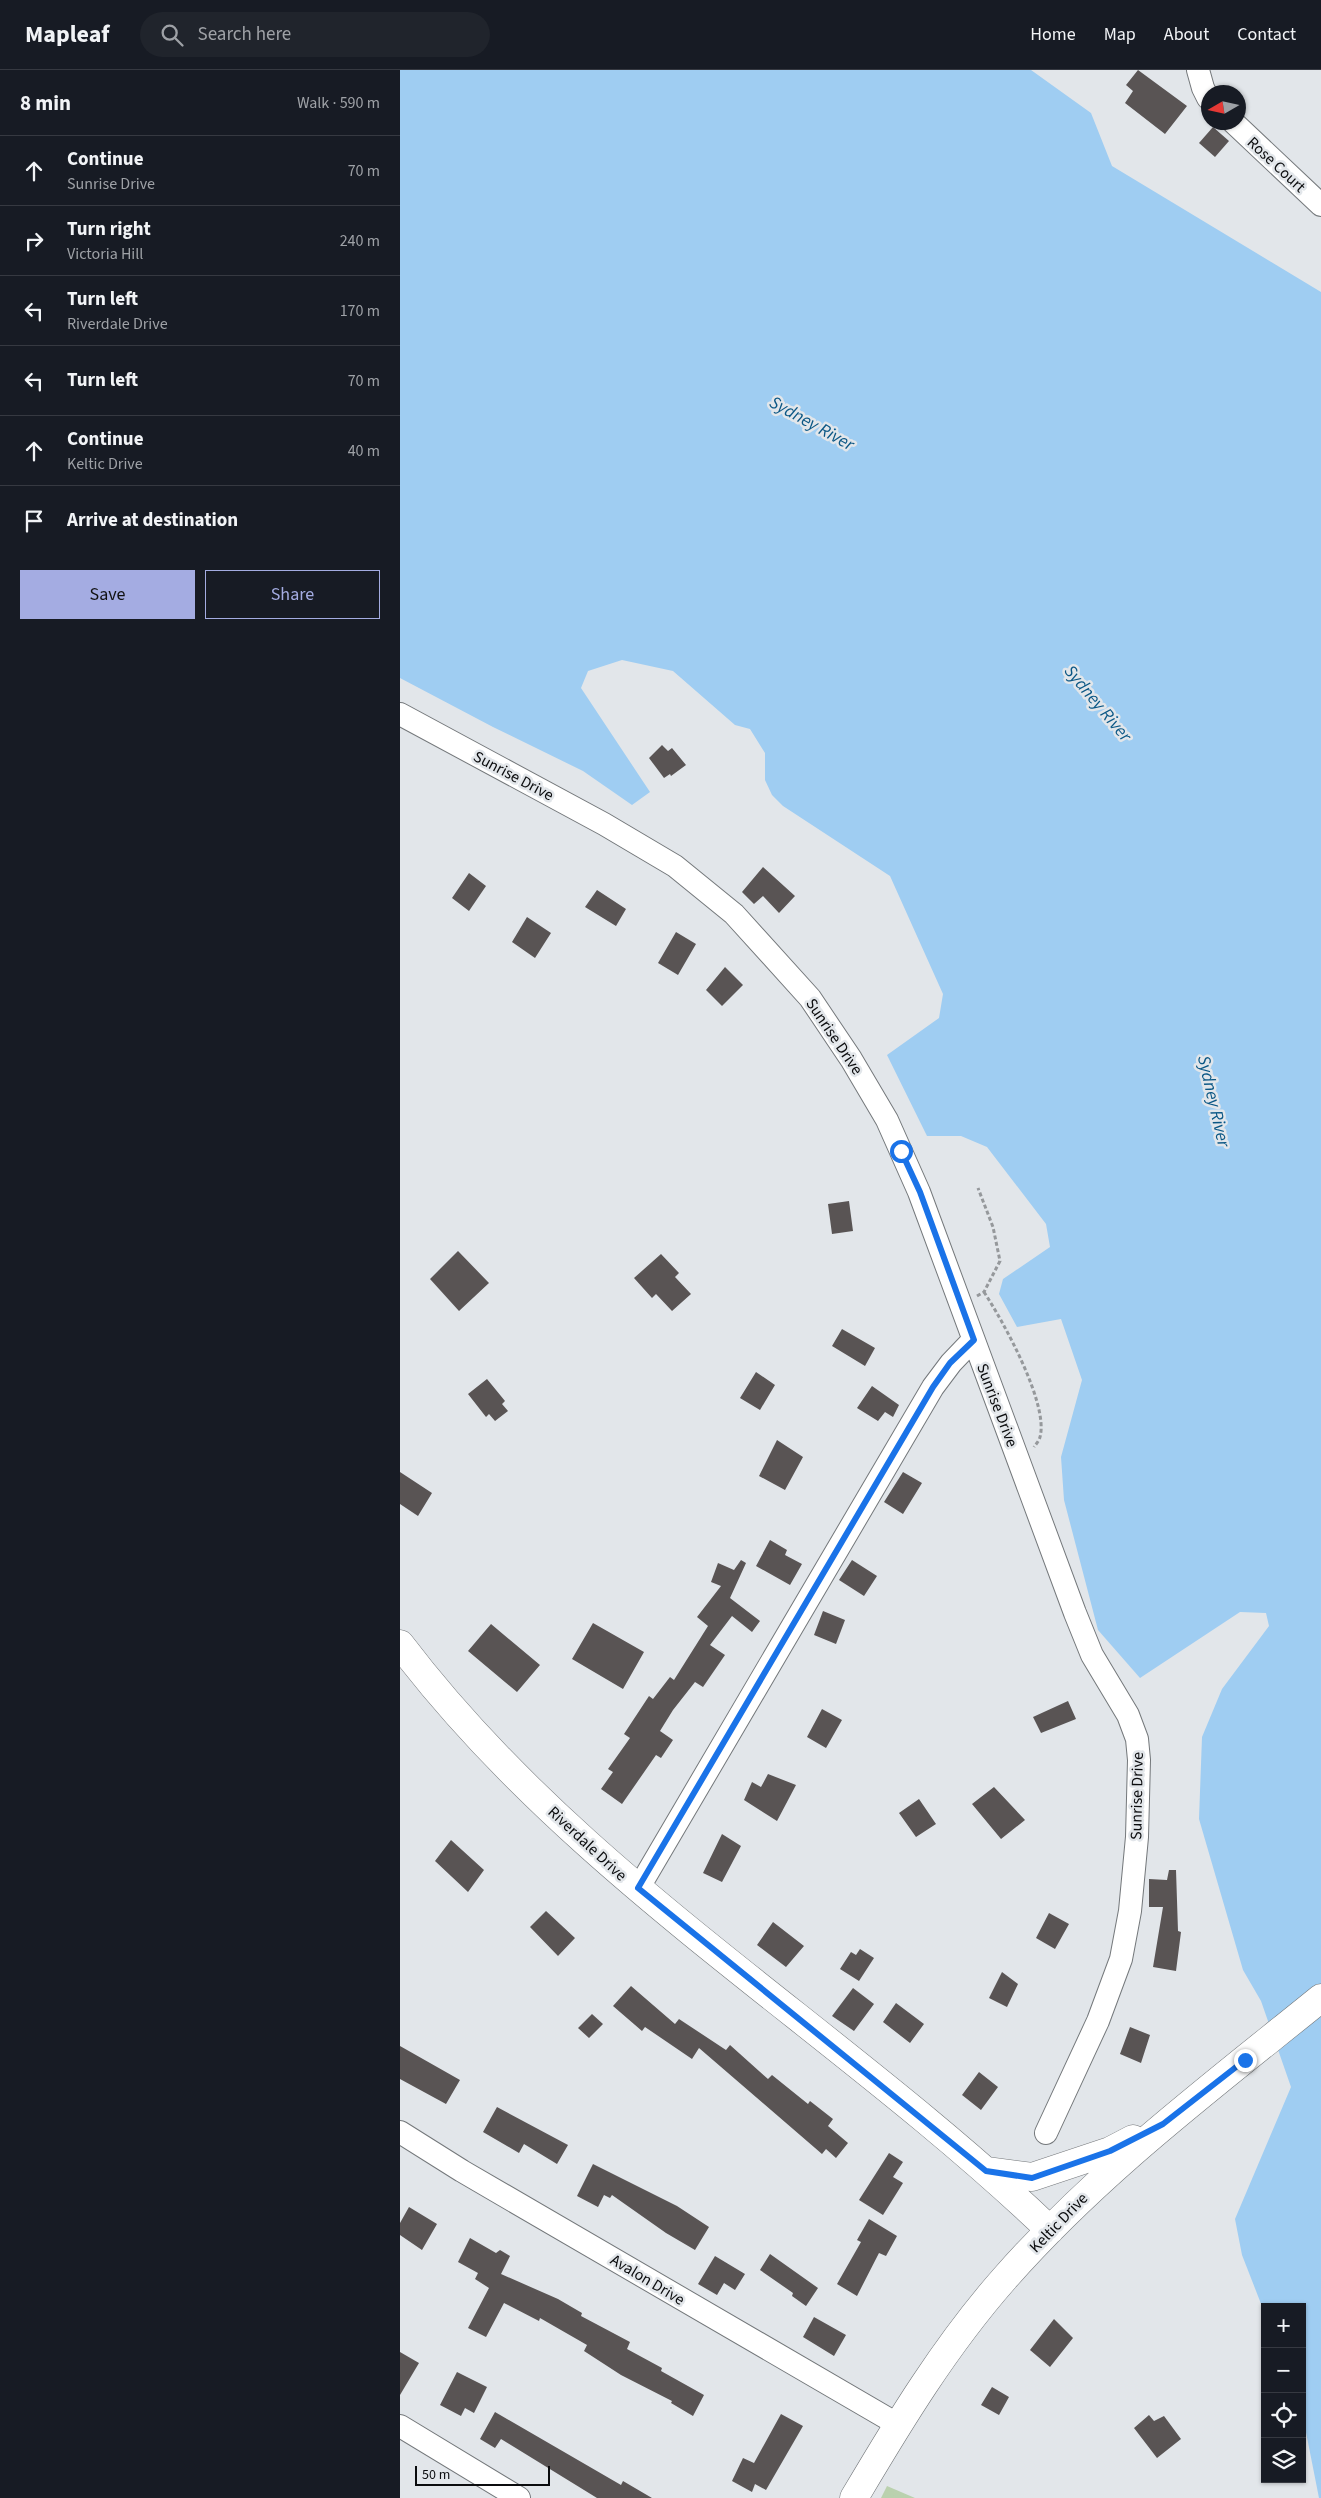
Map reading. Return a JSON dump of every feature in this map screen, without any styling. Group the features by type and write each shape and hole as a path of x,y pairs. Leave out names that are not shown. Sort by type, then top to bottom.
{"main road":[{"name":"Riverdale Drive","path":"400,1644 483,1744 559,1818 638,1888 986,2171 1050,2230"},
{"name":"Keltic Drive","path":"854,2498 897,2424 963,2330 1003,2280 1090,2188 1163,2124 1321,1998"},
{"path":"986,2171 1032,2178 1110,2151 1163,2124"}],"street":[{"path":"1198,70 1201,85"},
{"name":"Rose Court","path":"1241,130 1321,205"},
{"name":"Sunrise Drive","path":"400,714 660,856 713,895 767,948 810,998 847,1053 887,1120 920,1192 1092,1655 1132,1723 1139,1760 1133,1877 1130,1911 1122,1959 1098,2022 1046,2133"},
{"path":"638,1888 933,1387 950,1363 974,1340"},
{"name":"Avalon Drive","path":"400,2132 462,2171 897,2424"},
{"path":"400,2426 519,2498"}],"path":[{"path":"978,1188 993,1227 1000,1261 984,1292 1017,1350 1039,1407 1040,1437 1022,1469"}],"green space":[{"path":"887,2486 915,2498 881,2498"}],"water":[{"name":"Sydney River","path":"400,70 1031,70 1091,113 1112,166 1321,292 1321,2498 1319,2498 1306,2432 1306,2303 1261,2304 1242,2255 1235,2219 1291,2087 1261,2001 1243,1970 1199,1819 1202,1737 1222,1689 1269,1626 1266,1613 1240,1612 1140,1678 1098,1630 1064,1500 1061,1457 1082,1380 1061,1319 1017,1327 999,1294 1003,1279 1050,1247 1046,1224 987,1147 961,1136 927,1136 887,1055 939,1018 943,994 890,876 783,806 772,795 765,780 765,753 750,729 735,725 673,671 622,660 588,671 581,688 650,792 632,805 583,771 493,727 400,678"}],"building":[{"path":"1138,70 1187,106 1165,134 1125,103 1133,91 1126,85"},
{"path":"1210,130 1216,130 1229,141 1215,157 1199,143"},
{"path":"662,745 668,751 672,748 686,765 671,776 670,774 664,778 649,758"},
{"path":"763,867 795,896 779,913 763,896 754,904 742,892"},
{"path":"469,873 486,886 469,911 452,898"},
{"path":"597,890 626,909 616,926 585,907"},
{"path":"527,917 551,933 535,958 512,942"},
{"path":"676,932 696,944 678,975 658,963"},
{"path":"725,967 743,985 722,1006 706,990"},
{"path":"849,1201 853,1231 832,1234 828,1204"},
{"path":"458,1251 489,1283 459,1311 430,1279"},
{"path":"661,1254 679,1273 675,1277 691,1294 672,1311 656,1294 652,1298 634,1278"},
{"path":"842,1329 875,1348 865,1366 832,1346"},
{"path":"756,1372 775,1385 760,1410 740,1398"},
{"path":"487,1379 505,1401 502,1404 508,1411 495,1421 489,1414 486,1417 468,1394"},
{"path":"872,1386 899,1405 893,1417 885,1412 878,1421 857,1408"},
{"path":"777,1440 803,1457 785,1490 759,1476"},
{"path":"400,1472 432,1493 418,1516 400,1504"},
{"path":"903,1472 922,1483 903,1514 884,1502"},
{"path":"770,1540 787,1550 785,1555 802,1564 790,1585 756,1566"},
{"path":"741,1560 746,1563 730,1598 760,1621 752,1632 732,1616 710,1645 725,1655 703,1687 695,1682 673,1710 660,1731 673,1740 661,1758 656,1755 622,1804 601,1789 613,1772 608,1769 630,1738 624,1734 649,1696 653,1699 670,1677 674,1680 708,1626 697,1617 721,1586 711,1582 718,1563 734,1570"},
{"path":"852,1560 877,1576 864,1596 839,1580"},
{"path":"823,1611 845,1620 836,1644 814,1635"},
{"path":"593,1623 644,1652 623,1689 572,1659"},
{"path":"491,1624 540,1665 517,1692 468,1651"},
{"path":"1068,1701 1076,1719 1041,1733 1033,1717"},
{"path":"822,1709 842,1720 826,1748 807,1737"},
{"path":"768,1774 796,1785 777,1821 744,1800 752,1782 761,1787"},
{"path":"994,1787 1025,1820 1001,1839 972,1804"},
{"path":"919,1799 936,1824 916,1837 899,1813"},
{"path":"722,1834 741,1846 722,1882 703,1873"},
{"path":"451,1840 484,1870 468,1892 435,1861"},
{"path":"1169,1870 1176,1870 1178,1931 1181,1932 1176,1971 1153,1967 1163,1907 1149,1907 1149,1879 1167,1880"},
{"path":"546,1911 575,1938 558,1956 530,1927"},
{"path":"1049,1913 1069,1924 1055,1949 1036,1938"},
{"path":"773,1922 804,1946 786,1967 757,1945"},
{"path":"860,1949 874,1958 859,1981 840,1969 851,1952 856,1955"},
{"path":"1002,1972 1018,1984 1007,2007 989,1998"},
{"path":"631,1986 675,2024 679,2019 726,2050 730,2045 768,2079 772,2075 808,2104 810,2101 833,2119 828,2126 848,2143 836,2158 826,2149 822,2154 699,2048 692,2059 645,2027 642,2031 613,2006"},
{"path":"853,1988 874,2004 854,2031 832,2016"},
{"path":"896,2003 924,2024 910,2043 883,2022"},
{"path":"592,2014 603,2024 589,2038 578,2028"},
{"path":"1130,2027 1150,2035 1141,2063 1120,2054"},
{"path":"400,2046 460,2080 446,2104 400,2079"},
{"path":"979,2072 998,2087 981,2110 962,2095"},
{"path":"497,2107 568,2145 557,2164 524,2144 519,2153 483,2132"},
{"path":"889,2153 903,2162 893,2177 903,2183 883,2215 859,2200"},
{"path":"593,2164 677,2206 709,2227 695,2250 666,2233 612,2195 610,2198 604,2195 598,2207 577,2196"},
{"path":"409,2207 437,2224 422,2250 400,2235 400,2223"},
{"path":"869,2219 897,2236 886,2256 879,2253 857,2296 837,2284 861,2242 857,2240"},
{"path":"470,2238 496,2253 500,2250 510,2256 501,2274 558,2299 582,2313 581,2316 630,2342 627,2349 662,2368 661,2371 704,2395 693,2416 671,2403 672,2401 621,2375 584,2351 587,2345 540,2318 539,2321 504,2303 486,2337 468,2328 489,2288 475,2279 478,2273 458,2262"},
{"path":"770,2254 818,2288 806,2306 792,2296 793,2293 760,2270"},
{"path":"715,2256 745,2274 735,2290 724,2283 717,2295 698,2284"},
{"path":"814,2317 846,2335 834,2356 803,2337"},
{"path":"1054,2319 1073,2338 1050,2367 1030,2350"},
{"path":"400,2352 419,2363 400,2395"},
{"path":"457,2372 487,2387 474,2413 465,2408 461,2416 440,2405"},
{"path":"992,2387 1009,2397 999,2415 981,2405"},
{"path":"495,2412 621,2485 623,2481 652,2498 597,2498 501,2439 495,2448 480,2439"},
{"path":"781,2414 803,2426 766,2490 755,2484 752,2492 732,2481 743,2458 754,2463"},
{"path":"1149,2415 1154,2421 1164,2416 1181,2439 1157,2458 1134,2428"}],"route":[{"path":"901,1151 920,1192 974,1340 950,1363 933,1387 638,1888 986,2171 1032,2178 1110,2151 1163,2124 1245,2060"}]}
